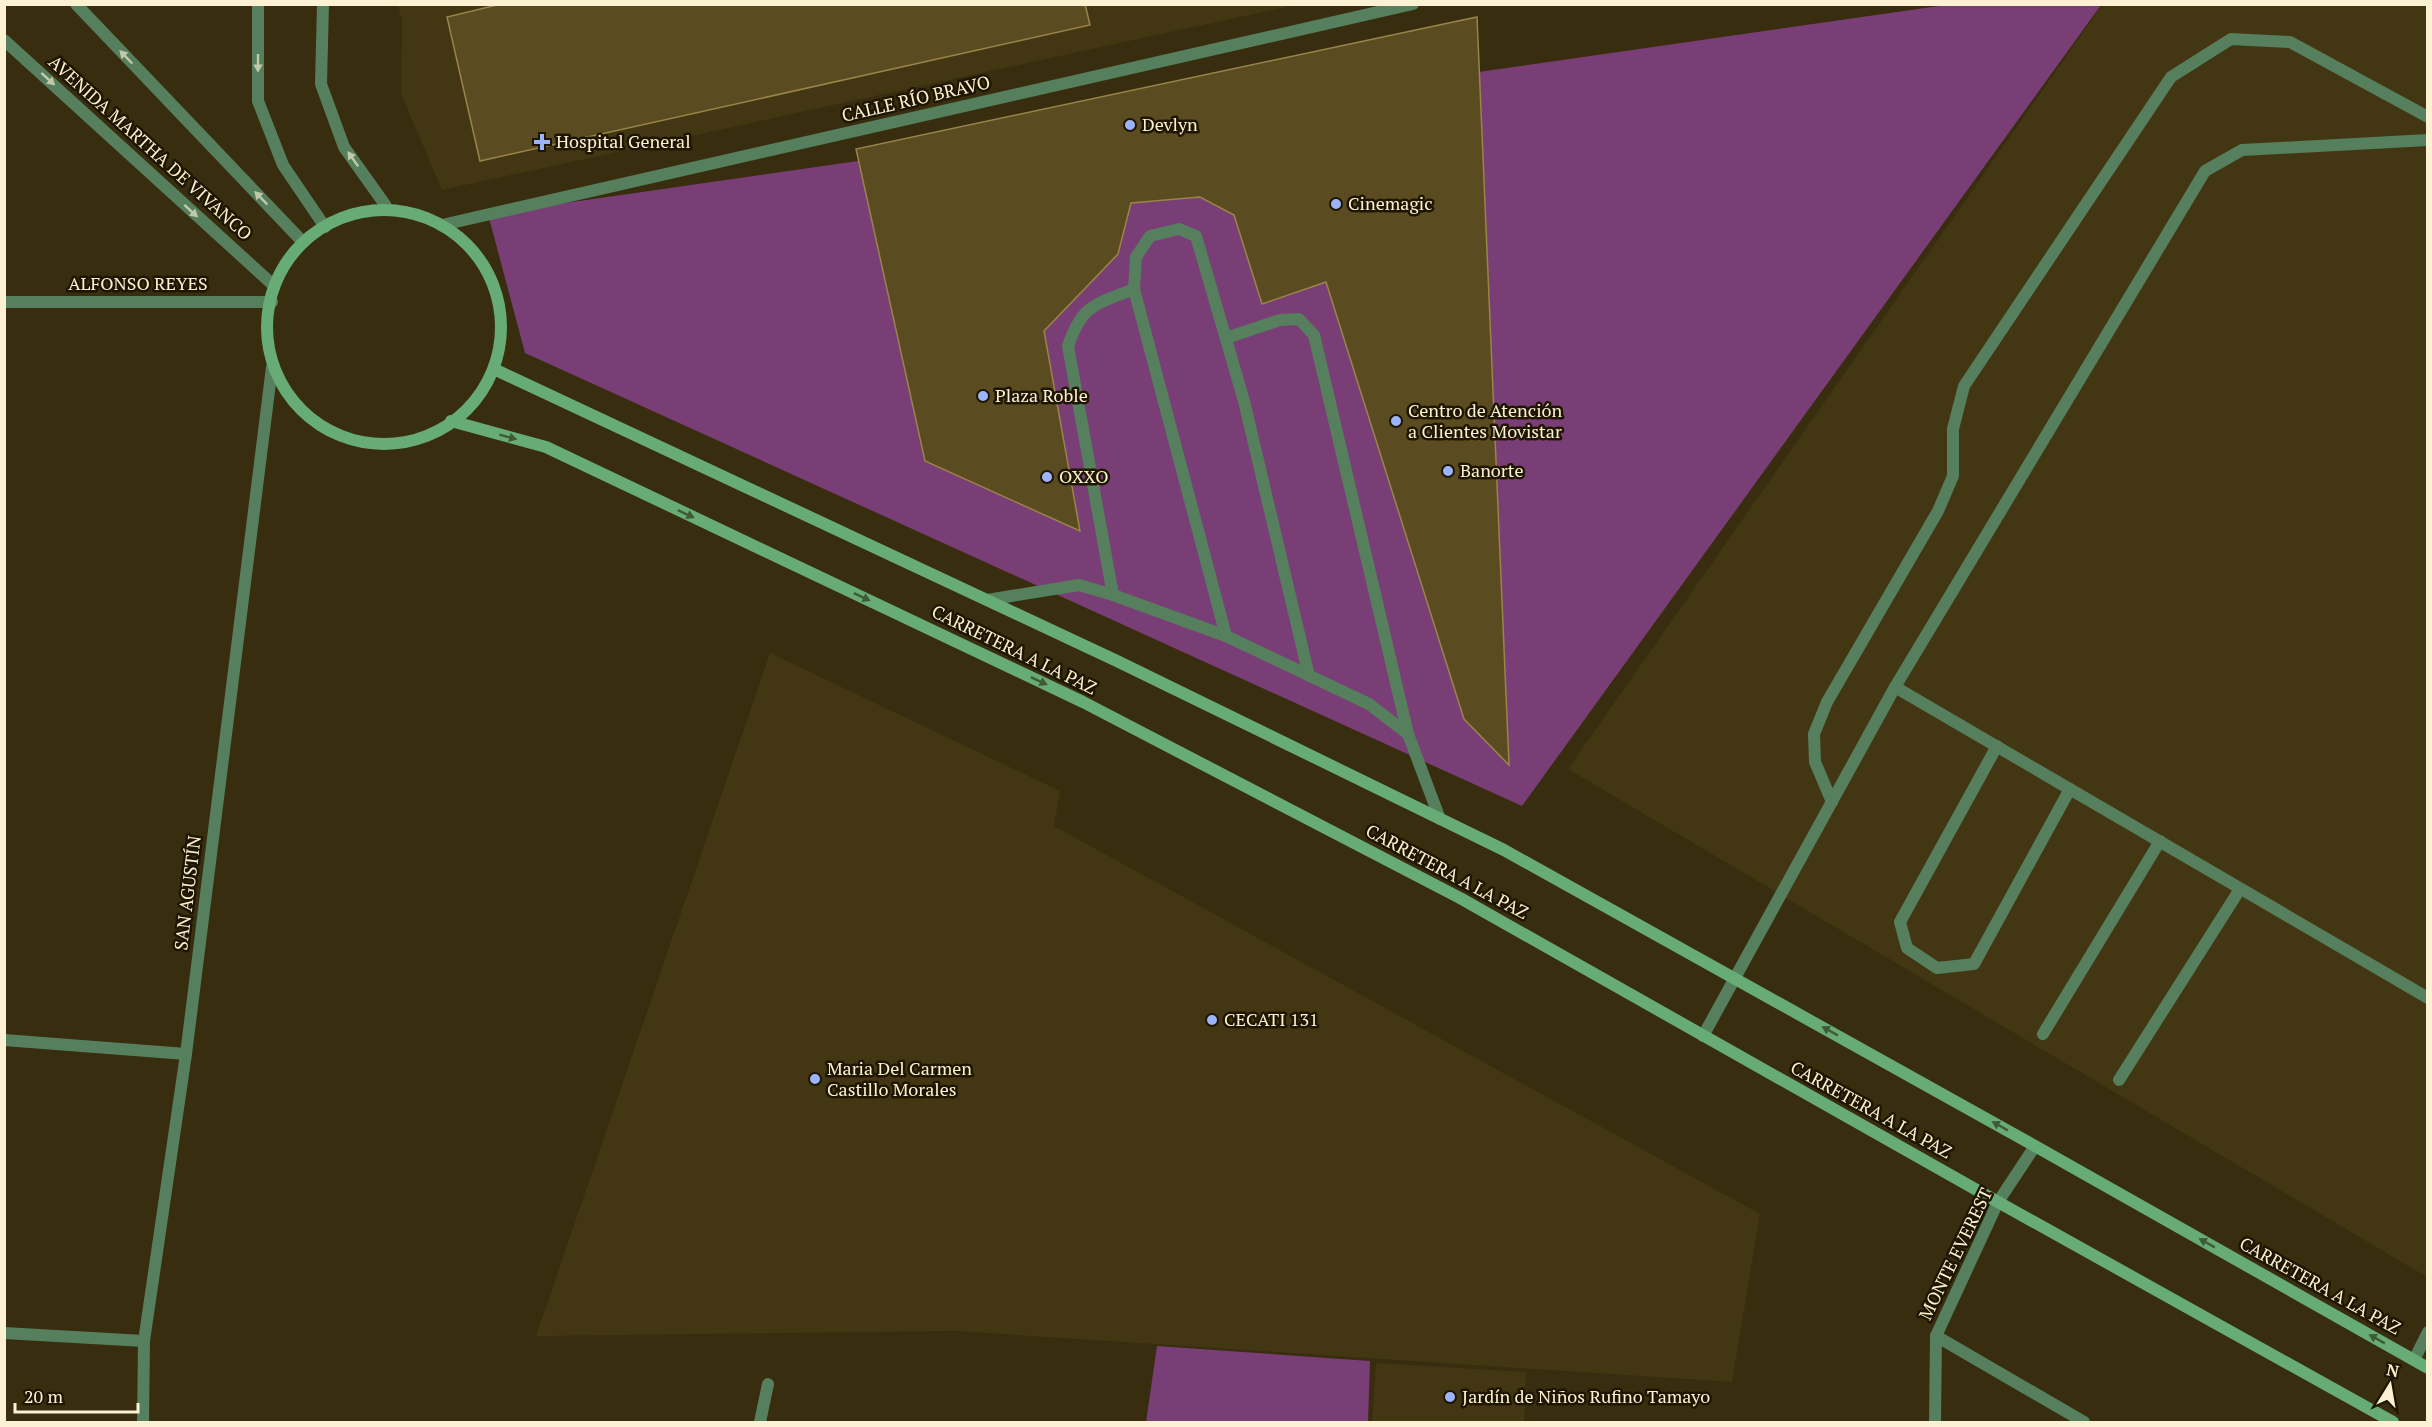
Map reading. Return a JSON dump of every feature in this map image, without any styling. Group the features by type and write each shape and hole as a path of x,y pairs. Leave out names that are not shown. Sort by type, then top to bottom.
{"main road":[{"path":"386,206 442,225 460,237 487,269 501,308 502,344 496,370 478,399 430,436 391,445 350,440 324,429 293,403 272,367 266,337 272,302 271,284 301,240 325,227 358,212 386,206"},
{"name":"CARRETERA A LA PAZ","path":"496,370 987,600 1504,850 2036,1146 2427,1368"},
{"name":"CARRETERA A LA PAZ","path":"451,421 546,447 1083,702 1460,898 2393,1422"}],"street":[{"name":"AVENIDA MARTHA DE VIVANCO","path":"76,4 301,240"},
{"path":"258,4 258,101 283,165 325,227"},
{"path":"323,4 321,84 344,147 386,206"},
{"name":"CALLE RÍO BRAVO","path":"442,225 1413,4"},
{"path":"1832,802 1815,762 1814,734 1827,702 1938,511 1953,476 1953,429 1964,386 2170,77 2231,39 2290,42 2427,117"},
{"name":"AVENIDA MARTHA DE VIVANCO","path":"4,40 271,284"},
{"path":"1703,1036 1895,687 2205,171 2242,150 2427,140"},
{"path":"1226,636 1134,289 1136,257 1150,236 1179,229 1196,236 1226,338 1244,401 1309,676"},
{"path":"1113,595 1068,346 1075,326 1089,308 1134,289"},
{"name":"ALFONSO REYES","path":"4,302 272,302"},
{"path":"1226,338 1280,320 1299,319 1314,335 1407,734 1440,819"},
{"name":"SAN AGUSTÍN","path":"143,1422 144,1341 186,1054 272,367"},
{"path":"987,600 1079,585 1113,595 1226,636 1369,704 1407,734"},
{"path":"1895,687 2427,998"},
{"path":"1997,747 1900,922 1907,948 1937,968 1974,964 2070,789"},
{"path":"2043,1035 2160,841"},
{"path":"2119,1080 2240,889"},
{"path":"4,1040 186,1054"},
{"name":"MONTE EVEREST","path":"1935,1422 1936,1336 1998,1202 2036,1146"},
{"path":"2414,1360 2427,1332"},
{"path":"4,1333 144,1341"},
{"path":"1936,1336 2084,1422"},
{"path":"760,1422 768,1384"}],"shaded area":[{"name":"Hospital General","path":"398,5 1295,5 442,190 401,94 402,21"},
{"name":"Plaza Roble","path":"1946,5 2101,5 1522,806 525,353 488,214"},
{"path":"2102,5 2427,5 2427,1277 1568,769"},
{"path":"770,653 1060,791 1054,826 1760,1214 1732,1382 957,1331 536,1336"},
{"path":"1157,1346 1370,1361 1368,1422 1146,1422"},
{"name":"Jardín de Niños Rufino Tamayo","path":"1376,1363 1526,1372 1524,1422 1372,1422"}],"building":[{"name":"Hospital General","path":"501,4 1085,4 1090,25 480,161 447,17"},
{"name":"Plaza Roble","path":"1477,17 1509,765 1464,719 1326,282 1262,304 1234,215 1200,197 1131,203 1118,254 1044,331 1080,531 925,461 856,149"}],"place":[{"name":"Devlyn","path":"1130,125"},
{"name":"Hospital General","path":"542,142"},
{"name":"Cinemagic","path":"1336,204"},
{"name":"Plaza Roble","path":"983,396"},
{"name":"Centro de Atención a Clientes Movistar","path":"1396,421"},
{"name":"Banorte","path":"1448,471"},
{"name":"OXXO","path":"1047,477"},
{"name":"CECATI 131","path":"1212,1020"},
{"name":"Maria Del Carmen Castillo Morales","path":"815,1079"},
{"name":"Jardín de Niños Rufino Tamayo","path":"1450,1397"}]}
